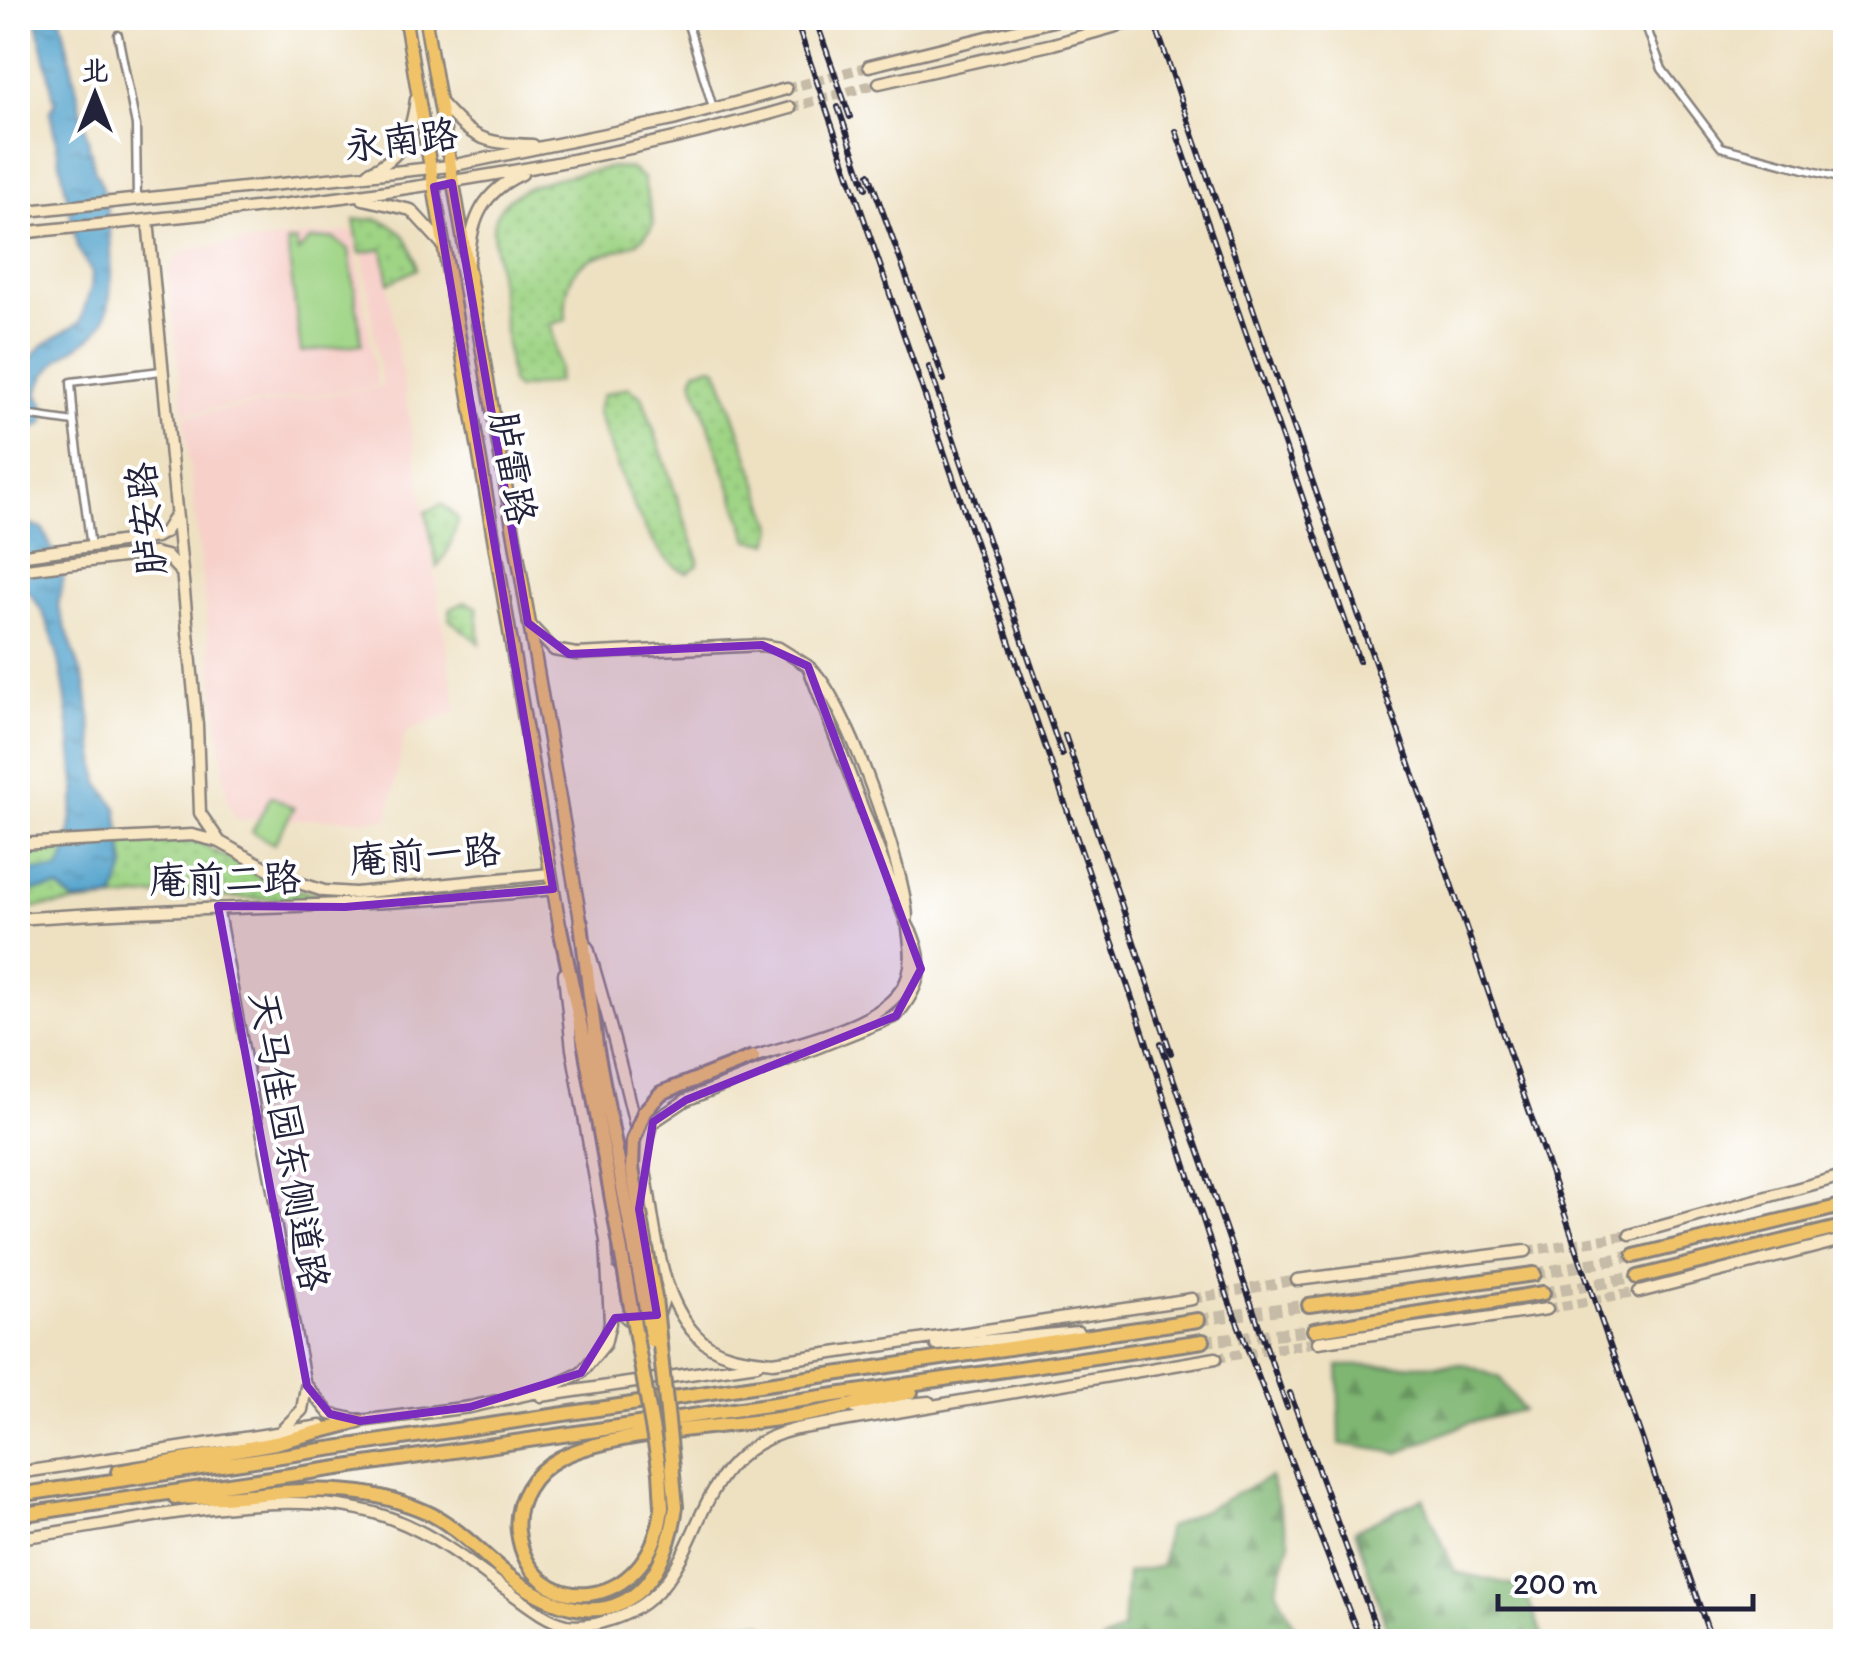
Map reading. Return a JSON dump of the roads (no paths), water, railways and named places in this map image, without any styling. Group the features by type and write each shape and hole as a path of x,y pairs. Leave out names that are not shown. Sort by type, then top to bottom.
{"highway":[{"path":"581,924 591,1046 656,1453 669,1507 648,1556 631,1578 606,1592 574,1592 550,1584 534,1569 520,1541 518,1514 526,1488 560,1458 609,1443 796,1416 976,1374"},
{"path":"560,928 630,1211 673,1469"},
{"path":"18,1515 157,1496 272,1490 372,1495 438,1518 515,1581 548,1600 574,1608 624,1603 643,1589 671,1546 669,1507 673,1469 655,1298 632,1168 634,1133 644,1112 661,1094 753,1057"},
{"path":"1634,1256 1846,1206"},
{"path":"1638,1277 1846,1226"},
{"path":"1309,1305 1534,1274"},
{"path":"1316,1336 1543,1293"},
{"path":"18,1493 1198,1320"},
{"path":"194,1494 1203,1341"},
{"path":"18,1493 360,1421"}],"main road":[{"name":"胪雷路","path":"405,18 560,928"},
{"name":"胪雷路","path":"425,18 581,924"},
{"path":"870,66 1065,18"},
{"path":"879,83 1053,44 1145,18"},
{"path":"359,176 383,166 404,147 413,126 418,88"},
{"name":"永南路","path":"23,212 450,166 713,110 786,89"},
{"path":"439,100 472,136 492,143 548,146"},
{"path":"18,232 434,187 633,150 790,108"},
{"path":"468,280 470,236 482,204 499,186 533,168"},
{"path":"348,197 411,210 445,248"},
{"name":"胪安路","path":"148,220 200,813"},
{"path":"18,556 156,537 165,532 176,515"},
{"path":"18,570 154,552 166,556 182,574"},
{"path":"528,624 554,650 576,654 762,645 779,648 808,666 907,924 917,940 921,969 916,990 896,1016 671,1108 649,1130 644,1159"},
{"path":"176,833 189,828 200,813 220,842"},
{"name":"庵前一路","path":"18,844 176,833 220,842 272,873 324,891 438,887 550,874"},
{"name":"庵前二路","path":"18,919 218,906 345,907 553,889"},
{"path":"581,924 612,1028 644,1159 668,1285 688,1326 708,1347 735,1357 773,1362"},
{"path":"753,1057 870,1018 890,1004 910,971 907,924"},
{"path":"560,928 572,1049 618,1308 628,1320 658,1314 668,1285"},
{"path":"1630,1235 1846,1176"},
{"path":"1639,1292 1846,1239"},
{"path":"470,1407 558,1385 594,1362 610,1323 606,1242"},
{"path":"1298,1280 1526,1250"},
{"path":"306,1386 330,1414 360,1421 1192,1299"},
{"path":"1316,1336 1548,1309"},
{"path":"885,1347 1154,1327"},
{"path":"243,1507 323,1505 375,1513 421,1530 534,1609 566,1626 601,1623 629,1614 658,1594 682,1562 713,1486 753,1445 796,1429 1010,1396 1216,1358"},
{"path":"18,1473 186,1446 278,1437 302,1410 306,1386"},
{"path":"796,1416 1010,1396"},
{"path":"18,1538 332,1491"}],"street":[{"path":"686,18 713,110"},
{"path":"1643,18 1662,68 1721,146 1846,180"},
{"path":"118,34 136,126 137,200"},
{"path":"18,166 23,212"},
{"path":"91,547 72,382 162,371"},
{"path":"18,414 74,422"},
{"name":"天马佳园东侧道路","path":"218,906 306,1386"}],"water":[{"path":"36,18 61,18 105,201 111,245 110,290 104,321 44,377 37,393 46,408 44,423 25,433 19,468 19,491 28,524 43,529 64,576 58,606 86,686 99,783 117,808 125,868 114,898 74,902 59,888 18,892 18,871 58,870 63,862 76,792 56,649 34,599 18,583 18,389 28,361 43,345 80,322 92,273 77,247 50,112 55,103"}],"tunnel":[{"path":"786,89 869,66"},
{"path":"790,108 879,83"},
{"path":"1526,1251 1630,1235"},
{"path":"1534,1274 1634,1256"},
{"path":"1543,1293 1638,1277"},
{"path":"1192,1299 1297,1280"},
{"path":"1547,1309 1639,1292"},
{"path":"1198,1320 1309,1305"},
{"path":"1203,1341 1314,1330"},
{"path":"1216,1358 1318,1342"}],"railway":[{"path":"795,18 1137,1013 1229,1301 1361,1642"},
{"path":"815,18 850,117"},
{"path":"1153,18 1712,1642"},
{"path":"838,107 866,188"},
{"path":"1176,131 1359,661"},
{"path":"869,174 944,380"},
{"path":"929,367 1062,755"},
{"path":"1065,735 1171,1053"},
{"path":"1161,1043 1287,1407"},
{"path":"1290,1393 1381,1642"}]}
